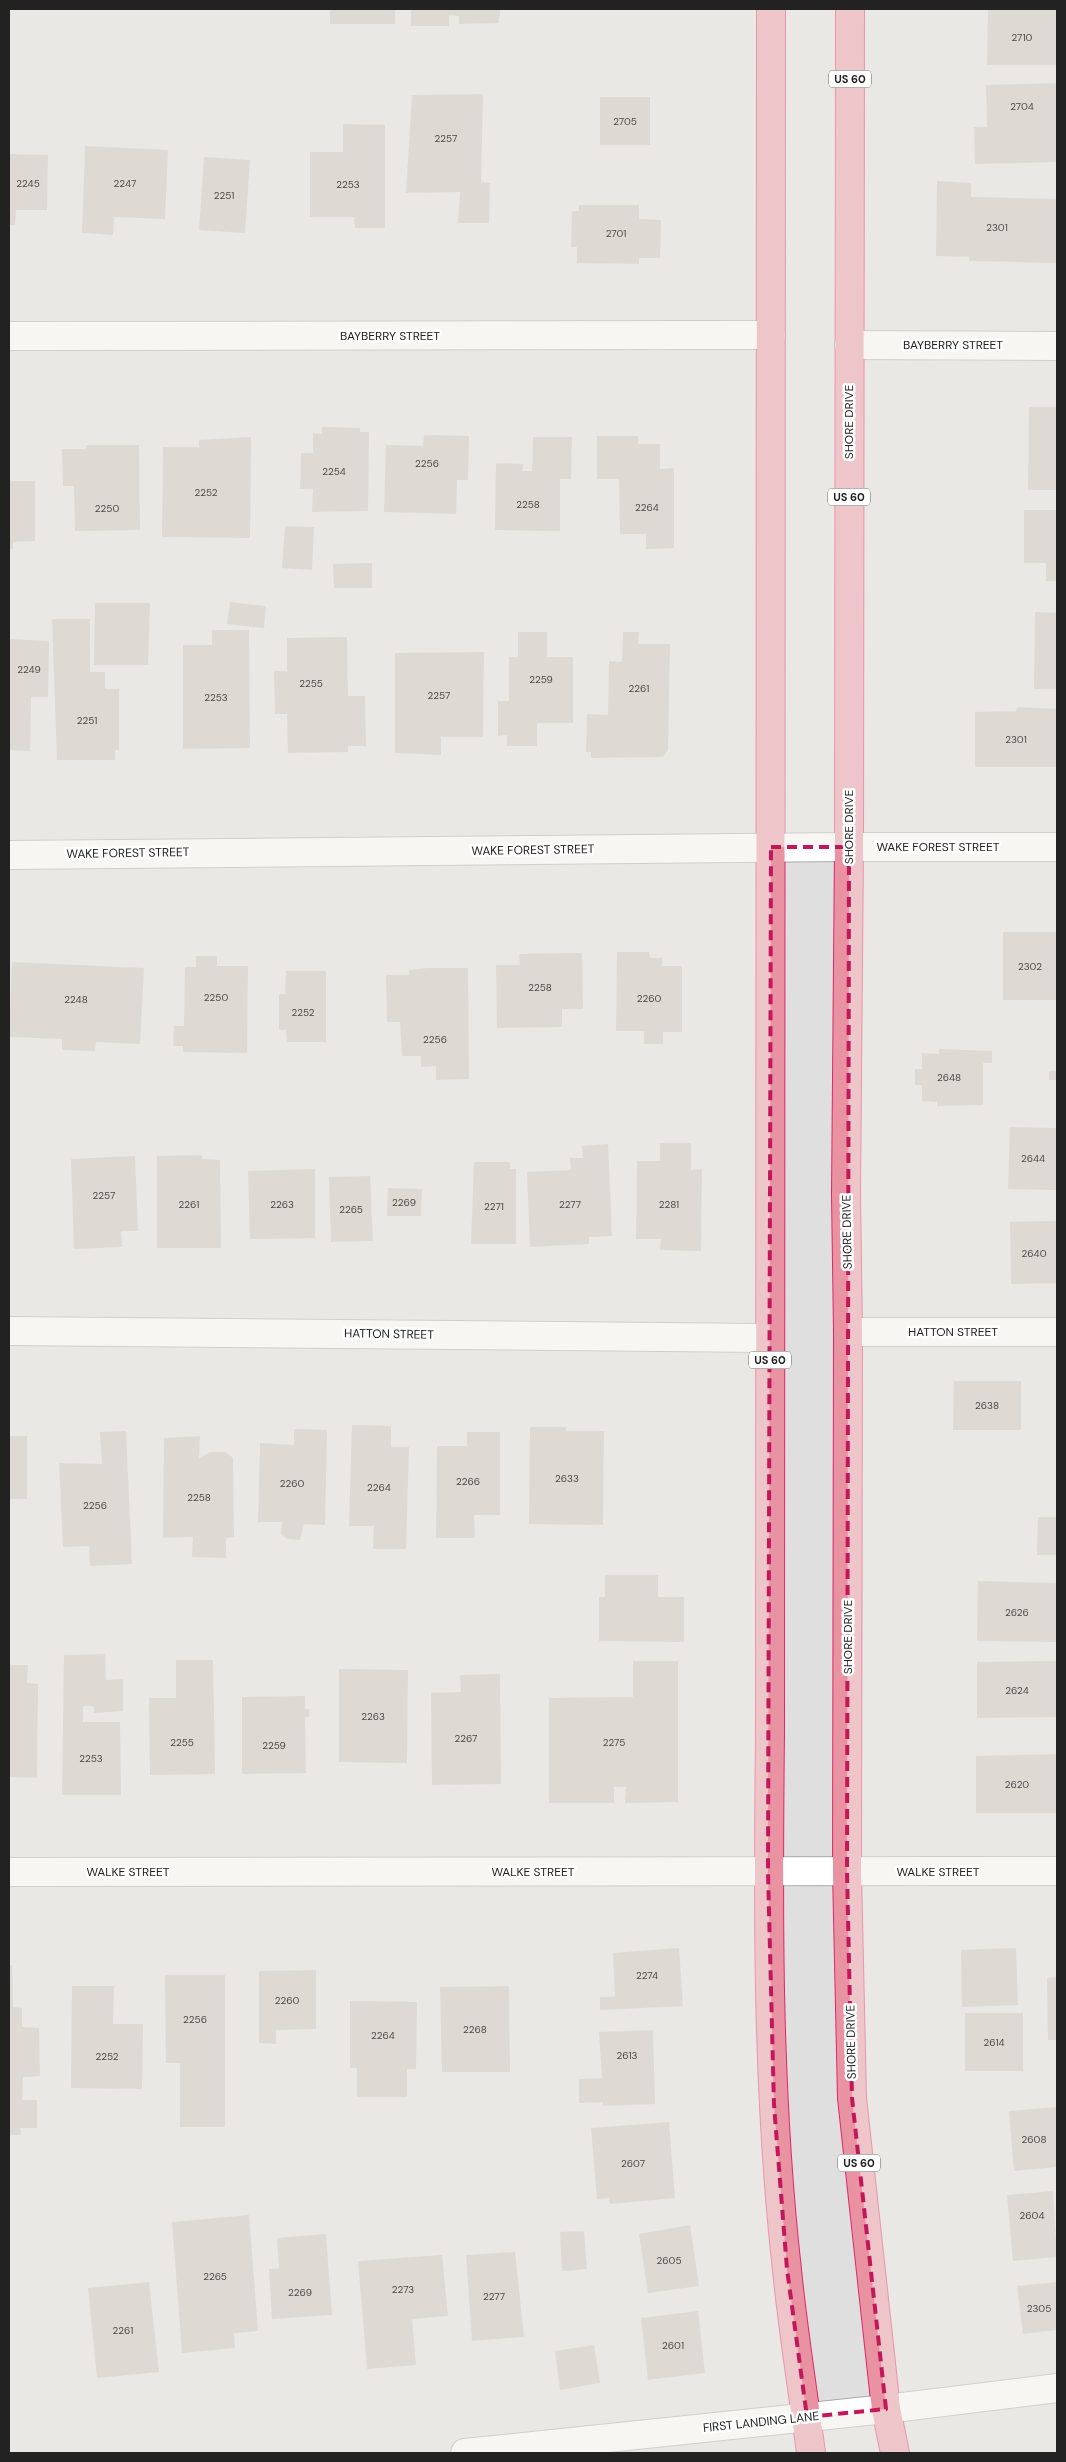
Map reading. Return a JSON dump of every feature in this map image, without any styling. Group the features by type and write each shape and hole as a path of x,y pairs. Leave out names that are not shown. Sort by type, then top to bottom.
{"highway":[{"name":"US 60","path":"771,9 768,1872 776,2138 787,2269 811,2453"},
{"name":"SHORE DRIVE","path":"850,9 849,847 846,1195 848,1332 847,1872 852,2098 886,2409 895,2453"}],"street":[{"name":"BAYBERRY STREET","path":"9,336 771,335"},
{"name":"BAYBERRY STREET","path":"849,345 1057,346"},
{"name":"WAKE FOREST STREET","path":"9,855 771,847 1057,847"},
{"name":"HATTON STREET","path":"9,1331 770,1338"},
{"name":"HATTON STREET","path":"848,1332 1057,1332"},
{"name":"WALKE STREET","path":"9,1872 1057,1871"},
{"name":"FIRST LANDING LANE","path":"465,2453 886,2409 1057,2388"}],"highlighted area":[{"path":"771,847 849,847 847,1872 852,2098 886,2409 807,2417 787,2269 774,2105 768,1872"}],"shaded area":[{"path":"9,9 1057,9 1057,2453 9,2453"}],"building":[{"path":"330,9 395,9 395,24 330,24"},
{"path":"411,9 500,9 500,15 498,23 459,24 459,16 449,15 449,26 411,26"},
{"path":"988,9 1057,9 1057,65 987,65"},
{"path":"1057,83 1057,162 975,164 974,127 987,127 986,85"},
{"path":"483,94 481,182 490,183 489,223 458,223 460,192 406,193 412,95"},
{"path":"600,97 650,97 650,145 600,145"},
{"path":"343,124 385,125 385,228 355,228 354,217 310,217 310,152 343,152"},
{"path":"85,146 168,150 165,219 114,217 113,235 82,233"},
{"path":"9,154 48,155 47,210 16,210 15,225 9,225"},
{"path":"204,157 250,160 245,233 199,230"},
{"path":"937,181 971,183 971,197 1057,199 1057,263 969,261 969,257 936,256"},
{"path":"579,205 639,205 639,219 661,220 660,258 639,258 639,264 577,263 577,247 571,247 572,211 579,211"},
{"path":"1029,407 1057,407 1057,490 1028,490"},
{"path":"322,427 360,428 360,432 369,432 368,511 312,512 313,489 300,489 301,453 313,453 313,433 322,434"},
{"path":"424,435 469,436 468,480 457,480 456,514 384,512 386,445 423,446"},
{"path":"597,436 638,436 638,444 660,444 660,469 674,468 674,548 646,549 646,534 620,534 619,479 597,479"},
{"path":"251,437 250,538 162,537 163,447 199,447 199,440"},
{"path":"533,437 572,437 571,479 560,479 560,531 495,530 496,463 523,464 522,471 532,471"},
{"path":"86,445 139,445 140,530 75,531 74,486 63,486 62,449 86,449"},
{"path":"9,481 35,481 35,541 13,542 13,549 9,549"},
{"path":"1024,510 1057,510 1057,581 1046,581 1046,563 1024,563"},
{"path":"285,526 314,527 312,570 282,568"},
{"path":"372,563 372,588 334,588 333,564"},
{"path":"230,602 266,606 264,628 227,624"},
{"path":"95,603 150,603 148,665 94,665"},
{"path":"1035,612 1057,613 1057,689 1034,689"},
{"path":"52,619 90,619 90,672 105,672 105,689 119,689 119,750 115,750 115,760 57,760"},
{"path":"212,630 249,630 250,748 183,749 183,645 212,645"},
{"path":"518,632 547,632 547,657 573,657 573,723 537,723 537,746 507,746 507,735 498,736 498,701 509,701 509,657 518,657"},
{"path":"623,632 639,632 638,644 670,644 668,750 663,757 591,758 591,752 586,752 587,714 608,715 609,661 622,662"},
{"path":"347,637 348,696 365,696 366,746 348,746 348,752 288,753 287,714 275,714 274,671 287,671 287,638"},
{"path":"9,639 49,641 48,697 31,697 30,751 9,750"},
{"path":"484,652 483,737 441,737 441,755 395,753 395,653"},
{"path":"1017,707 1057,709 1057,767 975,767 975,712 1016,711"},
{"path":"1003,932 1057,932 1057,1000 1003,1000"},
{"path":"617,952 649,952 650,958 662,958 662,966 682,966 682,1032 663,1032 663,1044 644,1044 644,1031 616,1031"},
{"path":"582,953 583,1009 562,1009 562,1027 497,1028 496,965 520,965 519,954"},
{"path":"196,956 217,956 217,966 248,966 247,1053 183,1052 183,1046 173,1046 174,1026 184,1026 185,967 196,967"},
{"path":"12,962 144,968 140,1044 96,1042 95,1051 62,1050 62,1039 9,1037"},
{"path":"468,968 469,1079 436,1080 436,1066 421,1067 421,1056 402,1056 400,1022 387,1022 386,975 409,975 409,970"},
{"path":"286,971 326,971 326,1042 287,1042 286,1030 279,1030 279,994 285,994"},
{"path":"939,1049 992,1051 992,1063 983,1063 983,1105 937,1106 937,1102 922,1101 922,1085 915,1085 915,1069 922,1069 922,1053 939,1054"},
{"path":"1049,1071 1057,1071 1057,1080 1049,1080"},
{"path":"1010,1127 1057,1128 1057,1190 1008,1189"},
{"path":"660,1143 691,1143 691,1170 702,1169 701,1251 660,1250 661,1239 636,1239 637,1161 660,1161"},
{"path":"608,1144 612,1236 589,1237 589,1244 530,1247 527,1172 571,1170 570,1158 583,1158 582,1146"},
{"path":"202,1155 202,1159 220,1160 221,1248 157,1248 157,1156"},
{"path":"135,1156 138,1231 121,1231 122,1247 74,1249 71,1159"},
{"path":"474,1162 510,1162 510,1169 516,1169 516,1244 471,1244"},
{"path":"315,1169 315,1238 250,1239 248,1171"},
{"path":"370,1176 373,1241 331,1242 329,1177"},
{"path":"388,1188 422,1189 421,1216 387,1216"},
{"path":"1057,1221 1057,1283 1011,1284 1010,1222"},
{"path":"954,1381 1021,1381 1021,1430 953,1430"},
{"path":"352,1425 391,1426 391,1447 409,1447 406,1549 373,1549 374,1526 349,1526"},
{"path":"530,1427 566,1427 566,1431 604,1431 603,1525 529,1524"},
{"path":"294,1429 327,1430 325,1525 304,1524 300,1540 287,1539 281,1534 282,1522 258,1522 260,1443 294,1445"},
{"path":"126,1431 132,1564 90,1566 89,1546 63,1547 59,1463 102,1464 100,1432"},
{"path":"467,1432 500,1432 500,1515 474,1515 475,1538 436,1538 437,1446 467,1446"},
{"path":"9,1436 27,1436 27,1499 9,1499"},
{"path":"200,1436 199,1458 210,1452 226,1452 233,1458 234,1537 226,1538 226,1558 192,1557 193,1537 163,1538 164,1438"},
{"path":"1038,1517 1057,1517 1057,1555 1037,1555"},
{"path":"605,1575 658,1575 658,1597 684,1597 684,1642 599,1641 599,1597 605,1597"},
{"path":"978,1581 1057,1583 1057,1642 977,1641"},
{"path":"105,1654 106,1680 123,1679 123,1711 94,1713 94,1706 83,1706 83,1722 120,1722 121,1795 62,1795 64,1655"},
{"path":"176,1660 213,1660 215,1774 150,1775 149,1698 176,1698"},
{"path":"633,1661 678,1661 678,1802 625,1803 626,1787 614,1787 614,1803 549,1803 549,1698 633,1697"},
{"path":"1057,1661 1057,1717 977,1718 977,1662"},
{"path":"9,1665 28,1665 27,1683 38,1684 37,1778 9,1777"},
{"path":"339,1669 408,1670 407,1763 339,1762"},
{"path":"500,1674 501,1784 432,1785 431,1693 461,1692 460,1675"},
{"path":"305,1696 305,1709 309,1709 309,1717 305,1717 306,1773 242,1774 242,1697"},
{"path":"1057,1754 1057,1813 976,1813 976,1756"},
{"path":"679,1948 683,2006 600,2010 600,1997 615,1997 613,1953"},
{"path":"1016,1948 1018,2005 962,2007 961,1950"},
{"path":"9,1965 12,1965 13,2007 22,2008 22,2027 39,2028 40,2076 23,2077 22,2100 37,2100 37,2128 20,2128 21,2135 9,2135"},
{"path":"316,1970 316,2029 276,2030 276,2044 259,2043 259,1971"},
{"path":"165,1975 225,1975 225,2127 180,2127 180,2063 166,2063"},
{"path":"1057,1977 1057,2040 1048,2040 1047,1978"},
{"path":"72,1986 114,1986 113,2024 143,2024 142,2089 71,2088"},
{"path":"509,1986 510,2072 442,2072 440,1987"},
{"path":"350,2001 417,2002 416,2069 407,2069 407,2097 357,2097 357,2068 350,2068"},
{"path":"965,2013 1023,2013 1023,2071 965,2071"},
{"path":"653,2030 655,2104 603,2106 603,2102 579,2103 579,2079 602,2078 599,2032"},
{"path":"1057,2107 1057,2167 1014,2171 1009,2111"},
{"path":"669,2122 675,2198 610,2204 609,2198 597,2199 591,2128"},
{"path":"1053,2191 1057,2257 1013,2261 1007,2195"},
{"path":"249,2215 258,2331 234,2333 235,2348 182,2353 172,2222"},
{"path":"690,2225 699,2286 648,2293 639,2234"},
{"path":"584,2231 587,2269 562,2271 560,2232"},
{"path":"326,2234 332,2315 272,2319 269,2269 279,2269 277,2238"},
{"path":"515,2252 524,2337 472,2341 466,2255"},
{"path":"442,2255 448,2316 412,2319 416,2365 367,2369 358,2261"},
{"path":"149,2282 159,2372 97,2378 88,2288"},
{"path":"1057,2282 1057,2330 1023,2334 1017,2286"},
{"path":"698,2311 705,2373 648,2380 641,2318"},
{"path":"594,2345 600,2383 560,2390 555,2351"}]}
